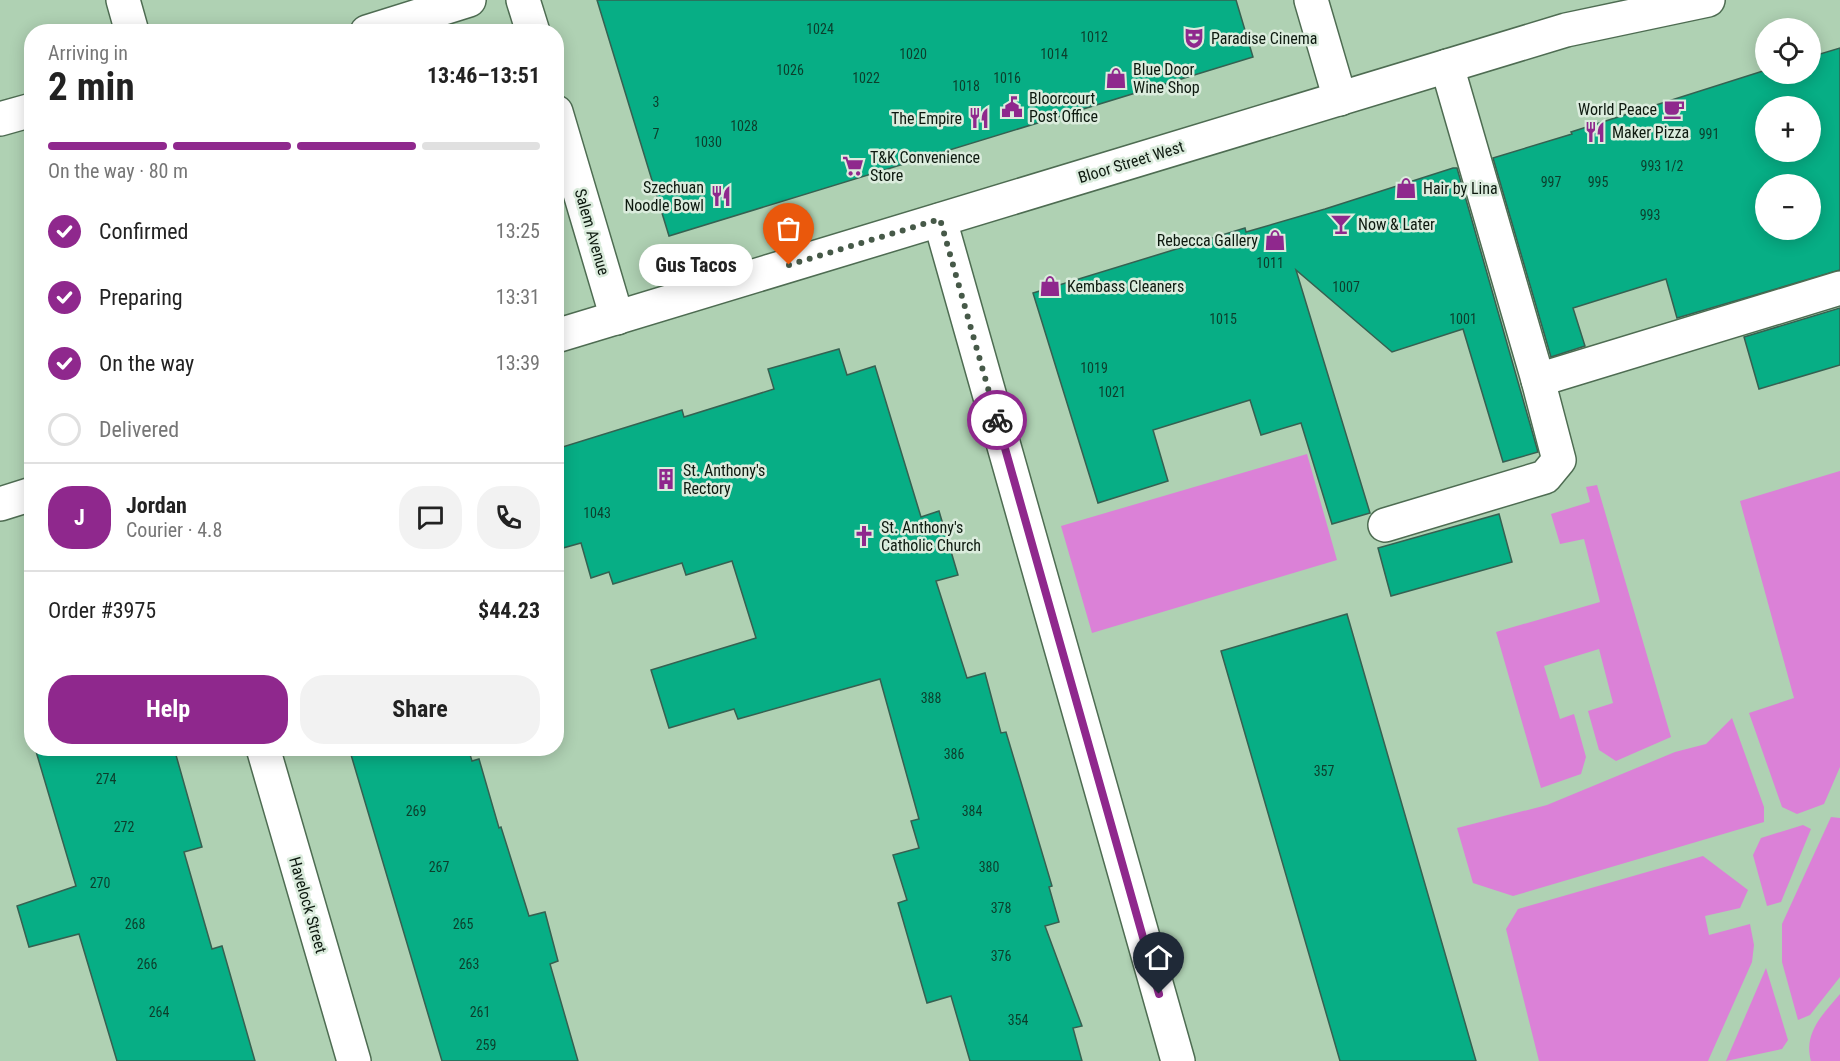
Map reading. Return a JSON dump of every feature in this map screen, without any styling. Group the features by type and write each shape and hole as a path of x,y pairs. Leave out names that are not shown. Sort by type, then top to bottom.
{"street":[{"path":"123,0 130,24"},
{"path":"392,24 469,0"},
{"path":"523,0 530,24"},
{"path":"1311,0 1340,99"},
{"name":"Bloor Street West","path":"564,334 1566,30 1708,0"},
{"path":"1385,525 1545,477 1559,460 1447,66"},
{"path":"0,119 24,112"},
{"name":"Salem Avenue","path":"564,139 617,318"},
{"path":"940,219 1178,1061"},
{"path":"1538,380 1840,288"},
{"path":"0,504 24,496"},
{"name":"Havelock Street","path":"265,756 354,1061"}],"shaded area":[{"path":"1307,454 1337,560 1092,633 1061,526"},
{"path":"1840,471 1840,767 1824,804 1797,814 1782,807 1749,713 1794,698 1740,501"},
{"path":"1597,485 1671,737 1616,761 1599,750 1588,711 1613,703 1599,649 1544,666 1560,719 1574,714 1586,757 1581,774 1541,788 1496,632 1600,602 1584,539 1560,544 1551,514 1590,502 1586,487"},
{"path":"1732,718 1764,807 1764,822 1513,896 1473,883 1457,828 1547,805 1675,752 1706,744"},
{"path":"1831,817 1840,818 1840,977 1810,1015 1798,1020 1782,962 1782,924"},
{"path":"1803,825 1811,829 1781,902 1767,906 1753,855 1761,838"},
{"path":"1703,856 1748,890 1740,908 1705,916 1709,935 1750,924 1754,945 1752,962 1708,1061 1539,1061 1506,929 1518,909"},
{"path":"1766,968 1788,1040 1782,1049 1726,1061"},
{"path":"1840,994 1840,1061 1811,1061 1809,1051 1812,1033 1821,1017"}],"building":[{"path":"597,0 1236,0 1253,57 669,236"},
{"path":"1840,48 1840,270 1677,318 1666,279 1573,308 1585,346 1551,357 1493,158 1572,134 1571,132 1755,73 1755,84 1821,84 1821,54"},
{"path":"1457,168 1538,452 1503,462 1463,329 1392,352 1296,270 1370,513 1332,524 1301,423 1261,435 1250,400 1153,430 1168,481 1098,503 1033,293 1245,228 1246,232 1325,209"},
{"path":"1840,308 1840,365 1759,389 1744,337"},
{"path":"839,349 847,375 875,366 921,517 939,511 958,575 936,581 967,678 985,673 1001,733 1006,732 1052,886 1049,887 1059,922 1045,926 1082,1026 1073,1028 1082,1061 970,1061 951,996 927,1003 898,903 907,900 893,855 919,848 911,821 919,819 880,679 738,719 734,709 669,728 651,670 756,638 732,561 686,575 682,563 613,584 609,572 591,578 581,543 564,548 564,447 682,410 684,417 774,389 768,369"},
{"path":"1499,514 1512,562 1391,596 1378,548"},
{"path":"1347,614 1476,1061 1340,1061 1221,651"},
{"path":"37,756 176,756 202,847 184,852 212,949 222,946 255,1061 117,1061 79,934 29,947 17,906 76,886"},
{"path":"351,756 470,756 472,761 479,759 499,828 501,827 529,916 545,912 558,961 550,964 578,1061 442,1061"}],"way so far":[{"path":"789,265 940,219 997,420"}],"place":[{"name":"Paradise Cinema","path":"1194,38"},
{"name":"Blue Door Wine Shop","path":"1116,78"},
{"name":"Bloorcourt Post Office","path":"1012,107"},
{"name":"World Peace","path":"1674,109"},
{"name":"The Empire","path":"979,118"},
{"name":"Maker Pizza","path":"1595,132"},
{"name":"T&K Convenience Store","path":"853,166"},
{"name":"Hair by Lina","path":"1406,188"},
{"name":"Szechuan Noodle Bowl","path":"721,196"},
{"name":"Now & Later","path":"1341,224"},
{"name":"Rebecca Gallery","path":"1275,240"},
{"name":"Gus Tacos","path":"789,265"},
{"name":"Kembass Cleaners","path":"1050,286"},
{"name":"St. Anthony's Rectory","path":"666,479"},
{"name":"St. Anthony's Catholic Church","path":"864,536"}],"route":[{"path":"997,420 1159,994"}]}
